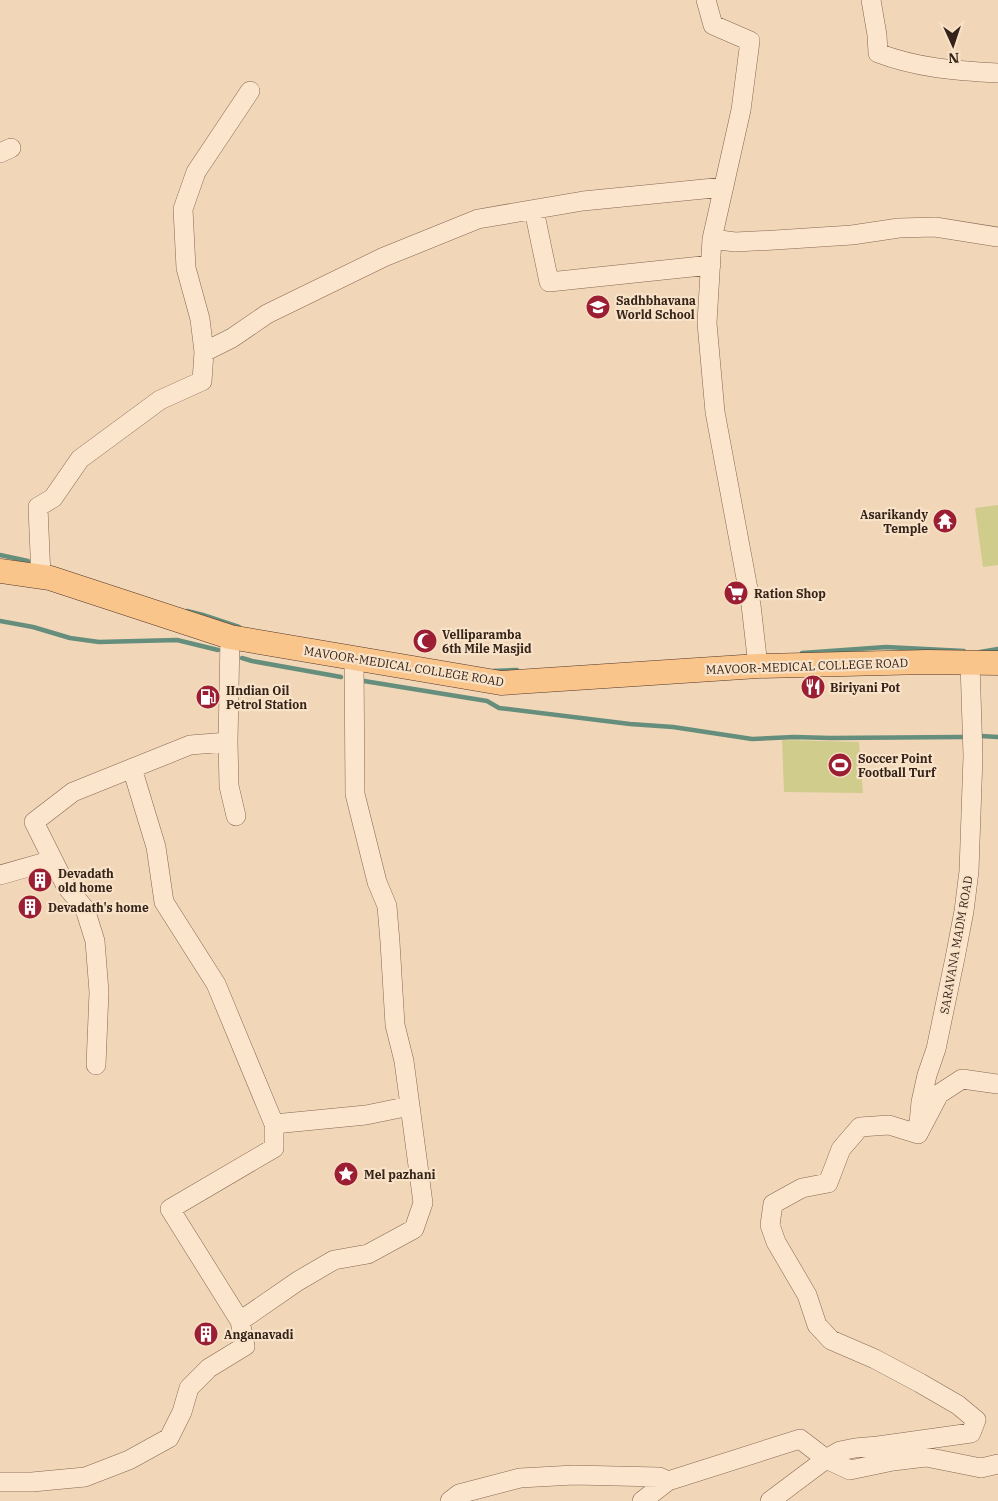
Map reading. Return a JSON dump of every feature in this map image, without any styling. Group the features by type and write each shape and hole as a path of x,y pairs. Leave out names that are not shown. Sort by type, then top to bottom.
{"main road":[{"name":"MAVOOR-MEDICAL COLLEGE ROAD","path":"0,570 50,578 230,637 501,683 758,666 998,663"}],"street":[{"path":"706,0 713,25"},
{"path":"713,25 715,0"},
{"path":"871,0 878,53 926,67 998,73"},
{"path":"713,25 750,41 741,110 712,239 707,323 716,412 751,605 758,666"},
{"path":"41,576 38,507 53,498 80,459 160,400 202,381 204,352 200,319 186,268 183,209 196,172 250,91"},
{"path":"204,352 232,338 267,314 384,257 478,219 583,201 724,187"},
{"path":"534,210 549,282 710,265"},
{"path":"712,239 735,242 775,240 852,235 899,228 935,227 998,237"},
{"path":"230,637 229,786 236,816"},
{"path":"240,1321 298,1281 334,1260 368,1254 414,1228 423,1203 404,1061 395,1025 387,906 375,874 355,794 354,658"},
{"name":"SARAVANA MADM ROAD","path":"918,1134 921,1102 927,1075 936,1049 946,1003 964,911 969,871 973,756 970,663"},
{"path":"96,1065 99,992 95,941 85,909 66,886 34,822 73,792 190,745 228,742"},
{"path":"0,1482 32,1482 85,1476 129,1460 169,1438 182,1412 189,1388 210,1368 245,1346 240,1321 170,1209 274,1148 274,1124 216,984 164,902 156,847 132,768"},
{"path":"0,875 53,860"},
{"path":"770,1501 826,1458 840,1451 971,1433 976,1420 958,1405 875,1359 831,1340 817,1325 808,1295 776,1242 770,1224 773,1204 802,1188 828,1183 840,1149 860,1127 889,1125 918,1134 939,1094 962,1079 998,1084"},
{"path":"274,1124 366,1115 410,1106"},
{"path":"642,1501 668,1481 800,1439 826,1458 850,1470 893,1460 926,1457 981,1468 998,1464"},
{"path":"450,1501 459,1494 520,1478 593,1475 659,1477 668,1481"}],"shaded area":[{"path":"998,505 998,565 983,567 975,508"},
{"path":"782,740 859,742 863,793 784,792"}],"waterway":[{"path":"0,555 28,561"},
{"path":"187,611 239,627"},
{"path":"0,621 33,627 70,638 99,642 177,640 218,650"},
{"path":"802,653 886,647 964,651"},
{"path":"980,652 998,649"},
{"path":"242,658 341,677"},
{"path":"493,671 517,670"},
{"path":"364,681 487,701 499,708 630,724 673,727 752,739 794,737 962,737"},
{"path":"981,736 998,737"}],"place":[{"name":"Sadhbhavana World School","path":"598,307"},
{"name":"Asarikandy Temple","path":"945,521"},
{"name":"Ration Shop","path":"736,593"},
{"name":"Velliparamba 6th Mile Masjid","path":"425,641"},
{"name":"Biriyani Pot","path":"813,687"},
{"name":"IIndian Oil Petrol Station","path":"208,697"},
{"name":"Soccer Point Football Turf","path":"840,765"},
{"name":"Devadath old home","path":"40,880"},
{"name":"Devadath's home","path":"30,907"},
{"name":"Mel pazhani","path":"346,1174"},
{"name":"Anganavadi","path":"206,1334"}]}
